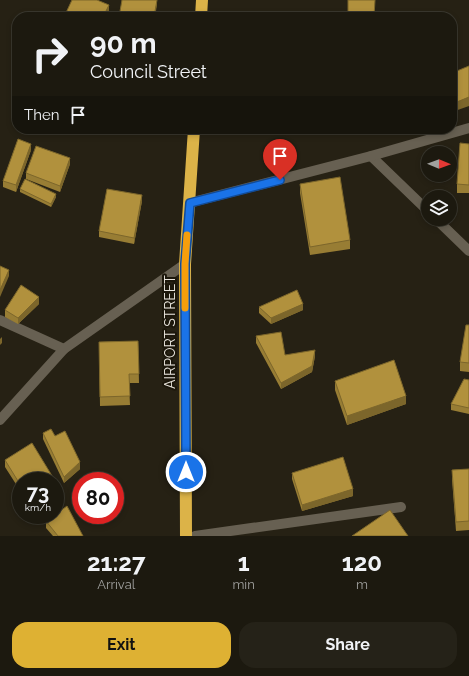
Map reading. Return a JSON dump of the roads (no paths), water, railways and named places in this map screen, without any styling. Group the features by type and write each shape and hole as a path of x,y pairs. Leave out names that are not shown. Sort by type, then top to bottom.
{"highway":[{"path":"201,12 202,0"},
{"name":"AIRPORT STREET","path":"186,536 185,264 194,134"}],"street":[{"path":"457,131 469,128"},
{"path":"190,203 371,156 448,134"},
{"path":"371,156 421,204"},
{"path":"443,226 469,251"},
{"path":"0,420 64,350 185,264"},
{"path":"0,320 64,350"},
{"path":"195,536 401,507"}]}
